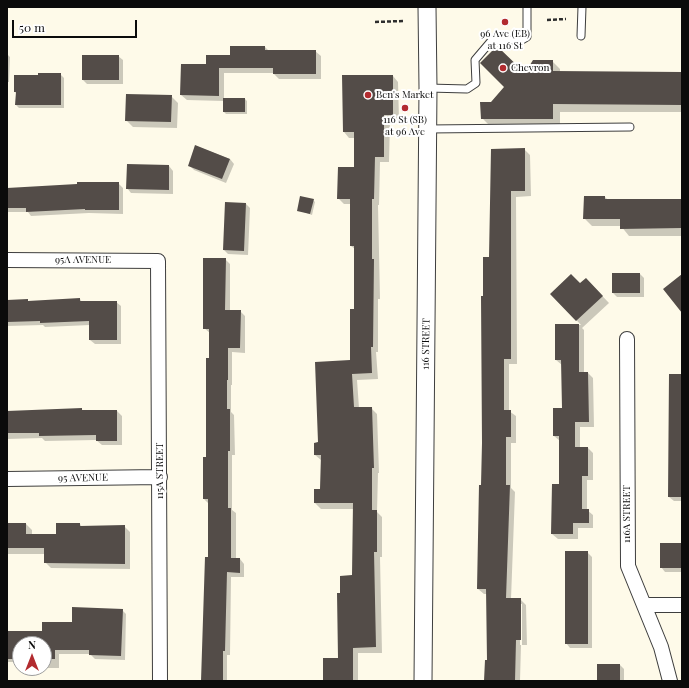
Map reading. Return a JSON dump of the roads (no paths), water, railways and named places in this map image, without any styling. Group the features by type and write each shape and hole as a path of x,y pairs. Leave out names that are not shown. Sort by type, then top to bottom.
{"street":[{"name":"116 STREET","path":"423,681 428,129 427,7"},
{"name":"95A AVENUE","path":"7,260 158,260"},
{"name":"115A STREET","path":"158,260 160,681"},
{"name":"116A STREET","path":"627,339 628,566 660,647 670,681"},
{"name":"95 AVENUE","path":"7,478 160,477"},
{"path":"644,605 682,605"}],"lane":[{"path":"428,88 467,88 476,83 475,60 492,40 522,40 527,37 526,7"},
{"path":"581,36 582,7"},
{"path":"428,129 630,127"}],"place":[{"name":"96 Ave (EB) at 116 St","path":"505,22"},
{"name":"Chevron","path":"503,68"},
{"name":"Ben's Market","path":"368,95"},
{"name":"116 St (SB) at 96 Ave","path":"405,108"}]}
